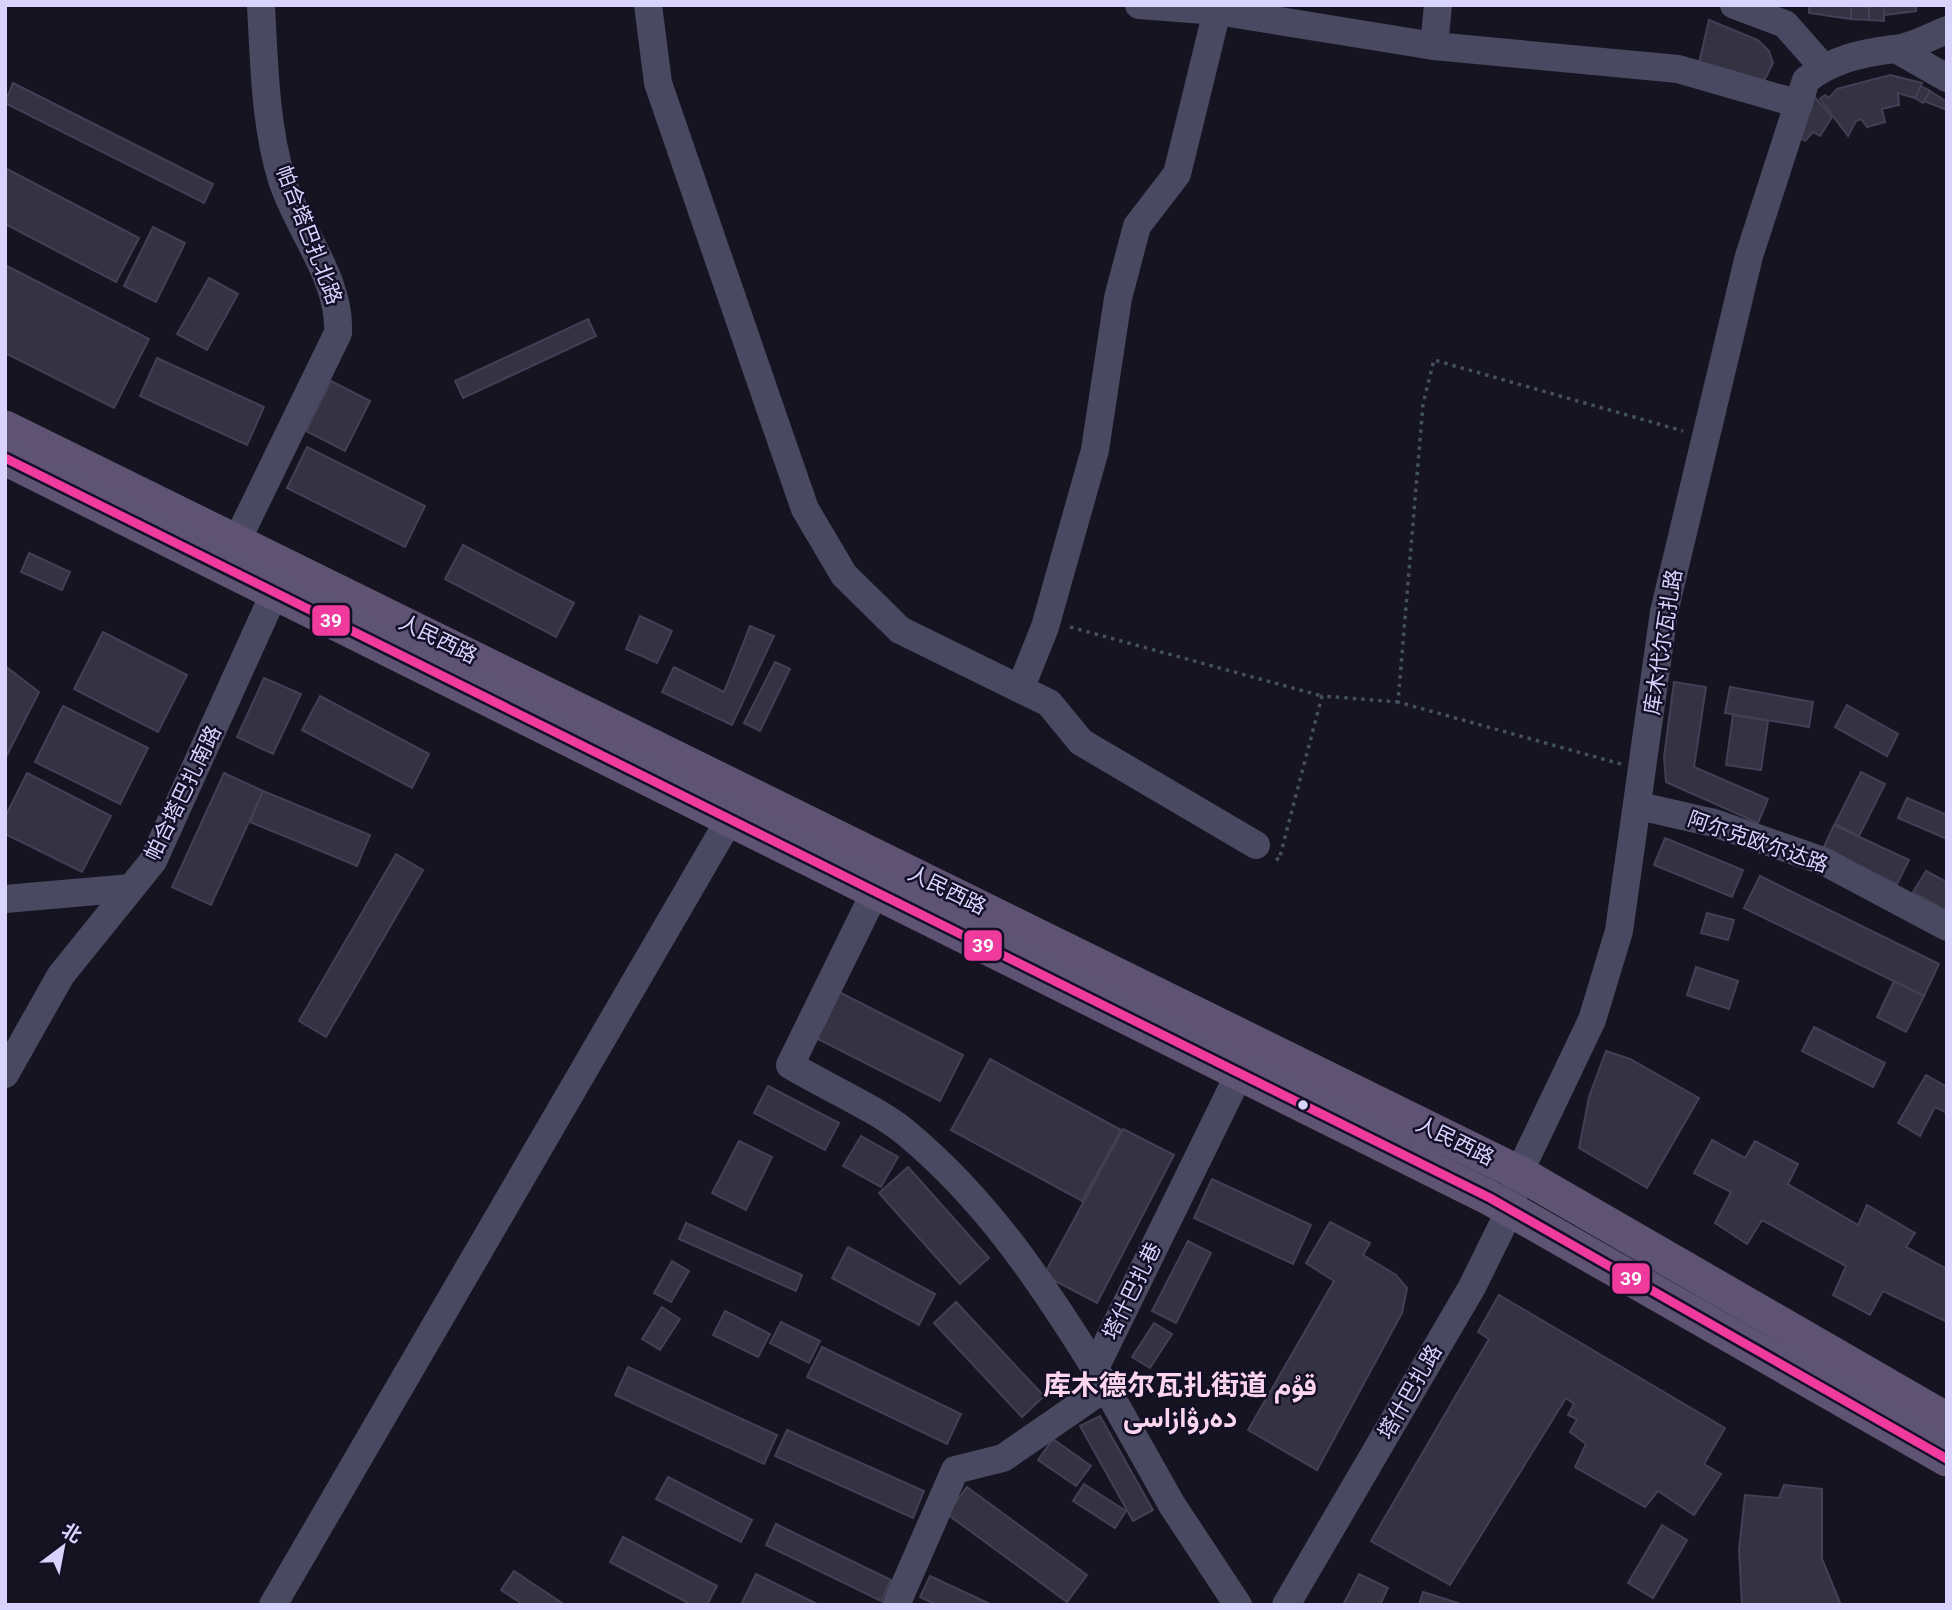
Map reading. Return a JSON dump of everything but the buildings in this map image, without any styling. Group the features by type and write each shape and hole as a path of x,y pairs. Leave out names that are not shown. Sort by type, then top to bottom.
{"main road":[{"name":"人民西路","path":"5,428 231,553 1247,1057 1947,1459"},
{"name":"人民西路","path":"5,458 231,553"},
{"name":"人民西路","path":"281,578 731,817 876,890 1247,1057 1519,1173 1947,1420"}],"street":[{"name":"帕合塔巴扎北路","path":"231,553 338,333 339,309 282,179 265,86 261,5"},
{"path":"648,5 658,83 805,509 844,575 900,630 1049,703 1081,742 1256,845"},
{"path":"1139,5 1217,11 1434,46 1678,69 1799,104"},
{"path":"1434,46 1438,5"},
{"path":"1734,5 1786,24 1823,67 1878,49 1896,50 1947,30"},
{"path":"1021,687 1047,621 1095,450 1118,298 1137,226 1177,174 1217,11"},
{"path":"1896,50 1947,78"},
{"name":"库木代尔瓦扎路","path":"1519,1173 1592,1020 1619,931 1639,806 1664,612 1749,256 1806,80 1823,67"},
{"name":"帕合塔巴扎南路","path":"5,1074 61,975 153,861 281,578"},
{"name":"阿尔克欧尔达路","path":"1639,806 1713,823 1823,861 1947,928"},
{"path":"273,1605 731,817"},
{"path":"5,899 131,888"},
{"path":"876,890 790,1065 903,1131 979,1202 1039,1279 1100,1377 1172,1505 1238,1605"},
{"name":"塔什巴扎巷","path":"1100,1377 1247,1057"},
{"name":"塔什巴扎路","path":"1286,1605 1472,1287 1510,1210 1519,1173"},
{"path":"896,1605 955,1470 1003,1458 1100,1377"}],"path":[{"path":"1398,702 1423,404 1434,359 1706,438"},
{"path":"1047,621 1322,695 1398,702 1643,770"},
{"path":"1256,845 1279,860 1322,695"}],"transit line":[{"name":"39","path":"5,458 1490,1198 1947,1459"}],"district":[{"name":"库木德尔瓦扎街道 قۇم دەرۋازاسى","path":"1180,1401"}]}
